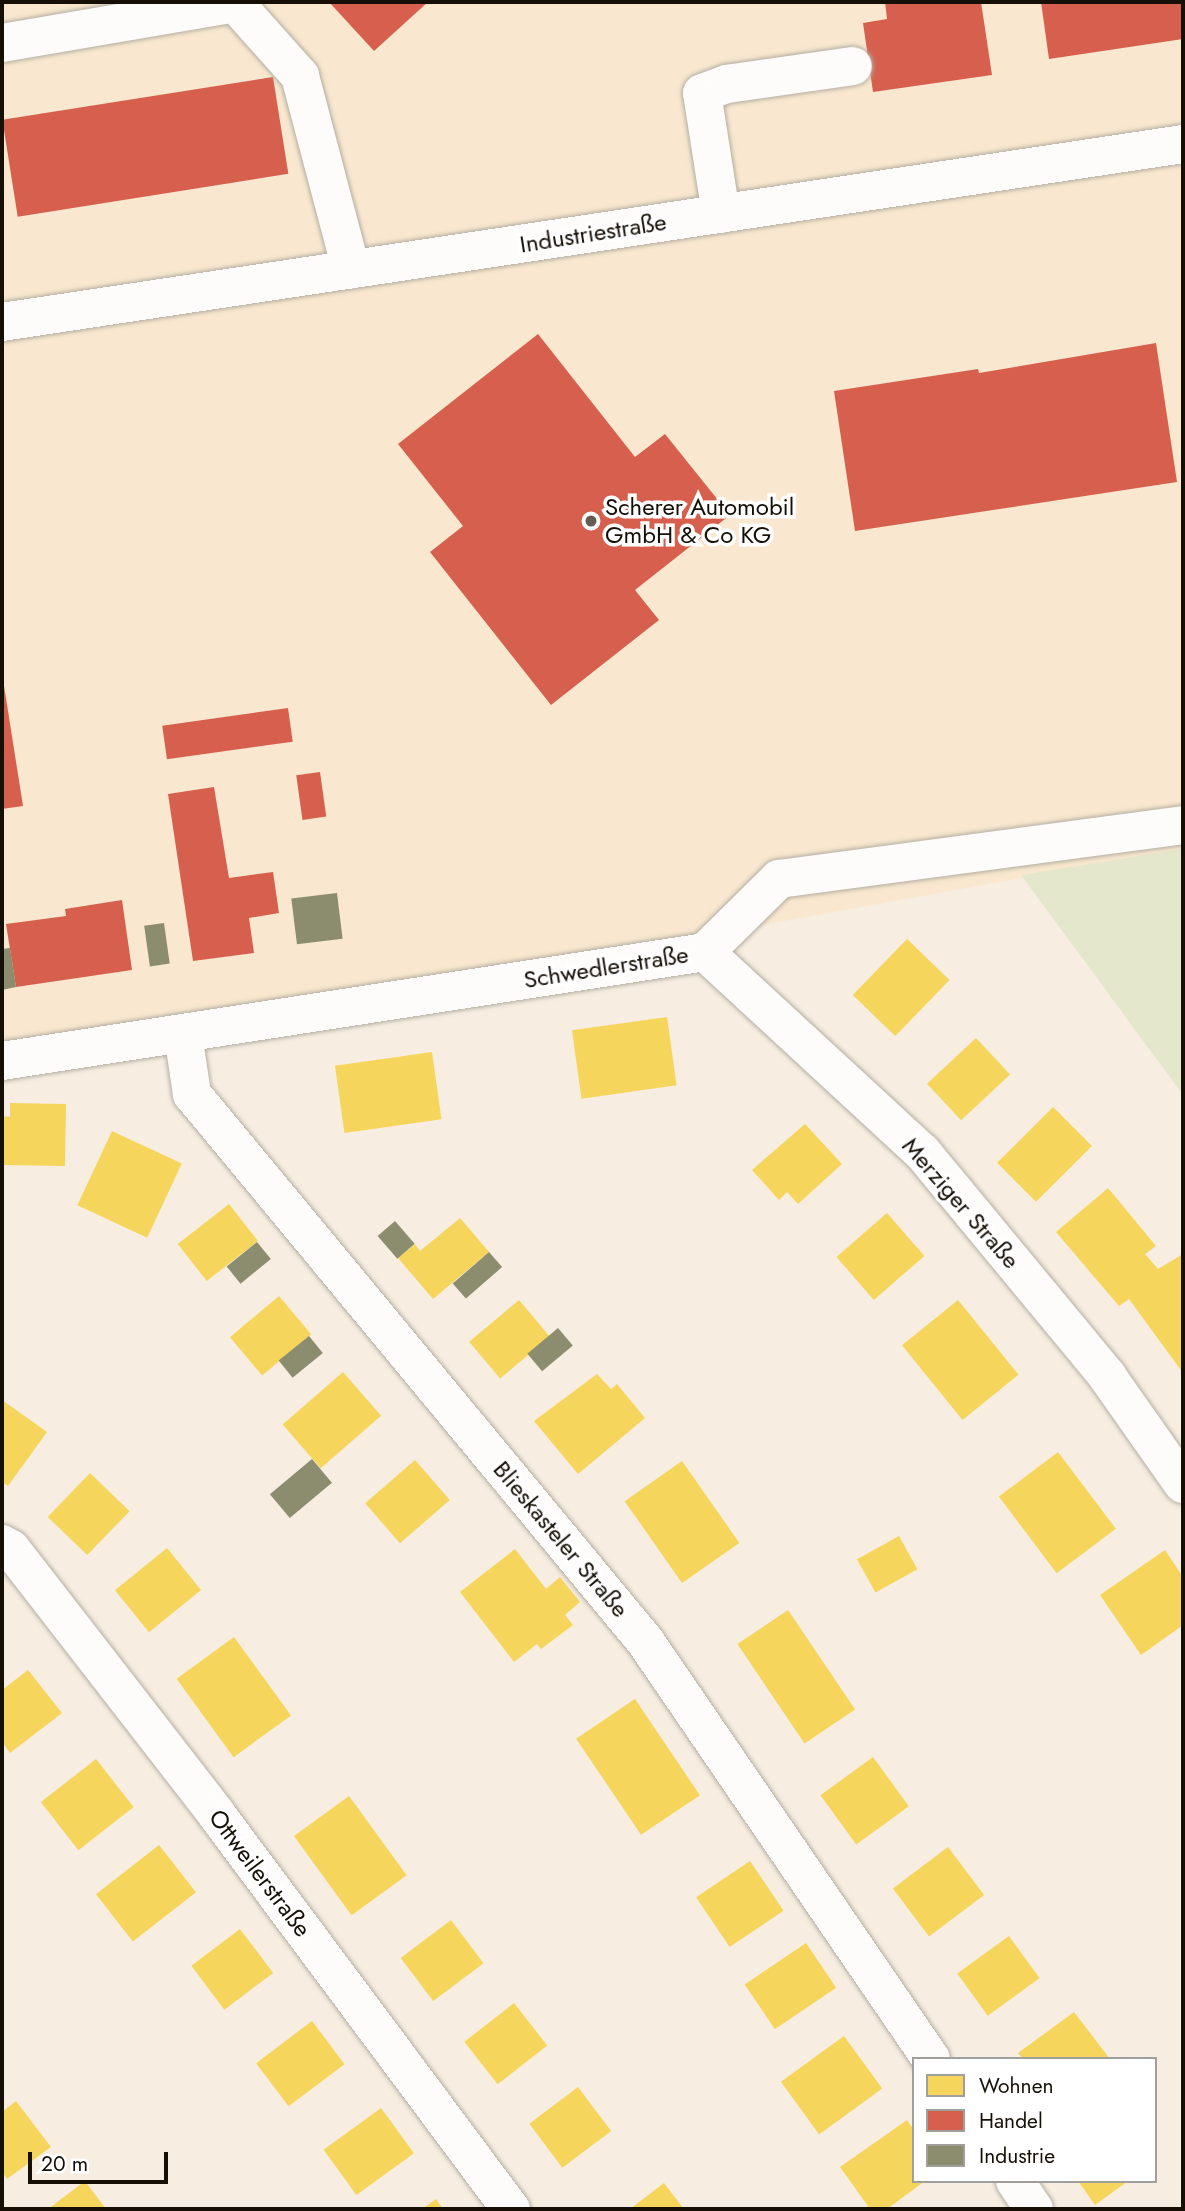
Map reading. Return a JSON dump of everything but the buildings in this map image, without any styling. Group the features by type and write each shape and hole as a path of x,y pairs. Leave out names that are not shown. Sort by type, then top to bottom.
{"street":[{"path":"2,43 235,3 300,76 351,270"},
{"path":"720,214 702,93 727,84 853,66"},
{"name":"Industriestraße","path":"2,322 1183,144"},
{"name":"Schwedlerstraße","path":"2,1061 705,952 779,879 1183,825"},
{"name":"Merziger Straße","path":"705,952 922,1152 1107,1377 1183,1484"},
{"name":"Blieskasteler Straße","path":"183,1034 192,1094 645,1641 931,2057"},
{"name":"Ottweilerstraße","path":"2,1544 11,1549 217,1815 511,2209"},
{"path":"1016,2183 1034,2209"}],"shaded area":[{"path":"2,2 1183,2 1183,849 2,1062"}],"green space":[{"path":"1183,849 1183,1095 1021,875"}],"place":[{"name":"Scherer Automobil GmbH & Co KG","path":"591,521"}]}
